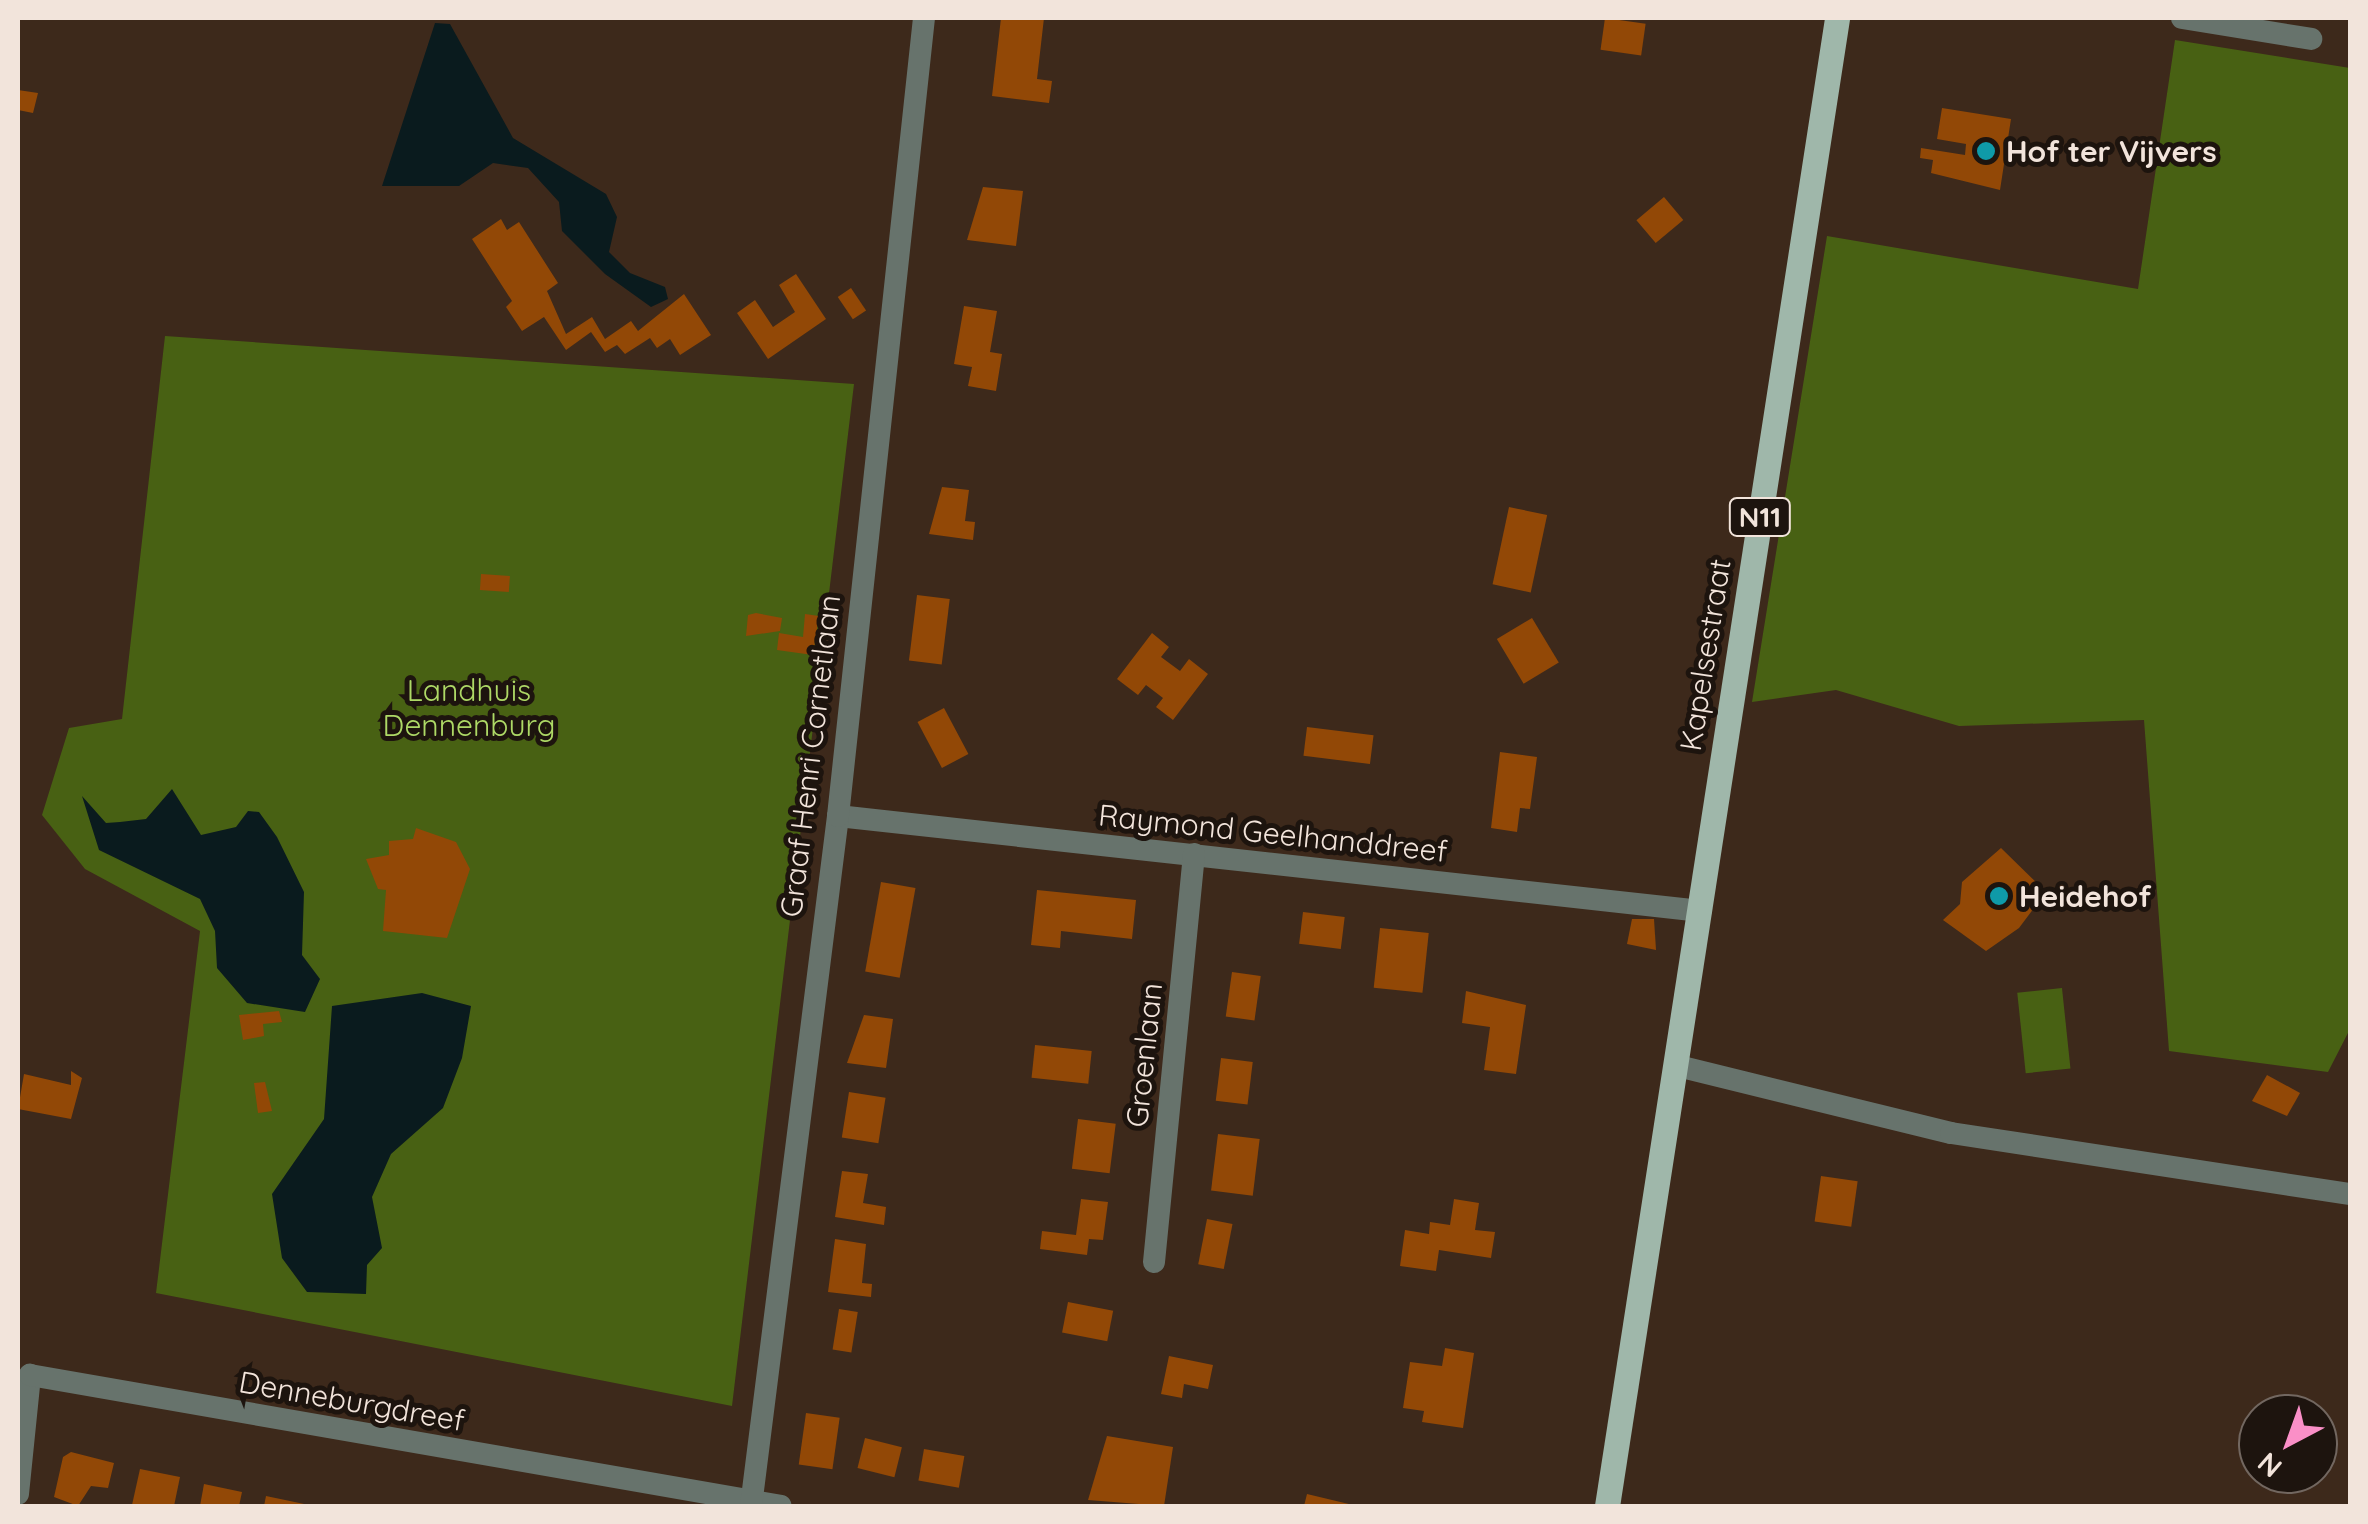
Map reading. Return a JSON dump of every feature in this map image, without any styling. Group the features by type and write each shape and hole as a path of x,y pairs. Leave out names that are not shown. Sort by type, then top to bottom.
{"main road":[{"name":"Kapelsestraat","path":"1607,1506 1837,18"}],"street":[{"name":"Graaf Henri Cornetlaan","path":"751,1504 838,816 924,18"},
{"path":"2182,18 2311,39"},
{"name":"Raymond Geelhanddreef","path":"838,816 1701,910"},
{"name":"Groenlaan","path":"1154,1262 1194,854"},
{"path":"1678,1066 1951,1133 2350,1194"},
{"name":"Denneburgdreef","path":"18,1494 30,1375 751,1504 781,1506"}],"green space":[{"path":"2175,40 2350,68 2350,1029 2328,1072 2169,1051 2144,720 1959,726 1836,690 1752,702 1827,236 2138,289"},
{"name":"Landhuis Dennenburg","path":"165,336 854,384 732,1406 156,1293 200,931 85,869 42,815 69,728 122,719"},
{"path":"2062,988 2070,1069 2026,1073 2017,993"}],"shaded area":[{"path":"435,23 450,24 513,138 606,194 617,217 609,252 630,273 665,287 668,299 651,307 605,274 562,231 559,202 528,168 493,163 459,186 382,186"},
{"path":"172,789 201,835 236,827 248,811 259,812 277,837 304,892 302,955 320,979 305,1012 247,1003 217,968 215,931 200,899 99,850 82,796 106,823 120,822 146,819"},
{"path":"422,993 471,1006 462,1058 443,1108 391,1154 372,1197 382,1248 367,1265 366,1294 307,1292 282,1258 272,1194 324,1119 332,1006"}],"building":[{"path":"1001,18 1044,18 1037,79 1052,81 1049,103 992,96"},
{"path":"1605,18 1646,24 1641,55 1601,50"},
{"path":"18,90 38,93 33,113 18,110"},
{"name":"Hof ter Vijvers","path":"1942,108 2011,119 2000,190 1931,173 1933,160 1920,158 1921,148 1965,155 1966,144 1937,139"},
{"path":"983,187 1023,191 1016,246 967,240"},
{"path":"1664,197 1683,220 1656,243 1636,220"},
{"path":"501,219 507,230 519,222 558,283 547,291 566,334 592,317 605,339 631,321 638,331 684,294 711,335 680,355 670,339 657,348 650,338 625,354 617,345 605,352 591,332 566,350 544,317 522,331 506,307 512,301 472,239"},
{"path":"796,274 826,319 768,359 737,313 755,300 773,327 795,312 779,285"},
{"path":"851,288 866,310 853,319 838,297"},
{"path":"964,306 997,311 990,352 1002,354 996,391 968,386 972,367 954,364"},
{"path":"942,487 969,490 965,521 975,522 973,540 929,534"},
{"path":"1509,507 1547,515 1531,592 1493,584"},
{"path":"481,574 510,576 509,592 480,590"},
{"path":"917,595 950,599 942,665 909,661"},
{"path":"805,614 819,616 813,655 777,650 779,633 803,637"},
{"path":"748,615 782,618 780,631 746,636"},
{"path":"1532,618 1559,663 1524,684 1497,639"},
{"path":"1152,633 1169,647 1161,657 1180,671 1189,659 1208,674 1173,720 1156,707 1163,698 1146,685 1138,695 1117,679"},
{"path":"944,708 968,754 942,768 918,722"},
{"path":"1307,727 1374,735 1370,764 1303,756"},
{"path":"1500,752 1537,757 1530,809 1520,808 1517,832 1491,828"},
{"path":"416,828 456,842 470,869 447,938 383,931 386,890 378,889 366,859 389,855 389,841 413,839"},
{"name":"Heidehof","path":"2001,848 2046,892 2019,928 1986,951 1943,920 1960,904 1962,882"},
{"path":"881,882 915,888 900,978 865,972"},
{"path":"1037,890 1136,900 1132,939 1061,931 1060,948 1031,945"},
{"path":"1303,912 1345,917 1341,949 1299,944"},
{"path":"1632,919 1654,919 1656,950 1627,944"},
{"path":"1380,928 1429,933 1422,993 1374,988"},
{"path":"1232,972 1261,976 1254,1021 1226,1017"},
{"path":"1466,991 1526,1005 1516,1074 1484,1070 1490,1027 1462,1023"},
{"path":"279,1011 282,1022 263,1024 264,1036 243,1040 239,1015"},
{"path":"864,1015 893,1019 886,1068 847,1063"},
{"path":"1035,1045 1092,1051 1088,1084 1032,1078"},
{"path":"1221,1058 1253,1062 1248,1105 1216,1101"},
{"path":"71,1071 82,1078 71,1119 18,1109 24,1074 71,1085"},
{"path":"2267,1075 2300,1093 2287,1116 2252,1101"},
{"path":"265,1082 272,1111 258,1113 254,1083"},
{"path":"849,1092 886,1098 878,1143 842,1137"},
{"path":"1078,1119 1116,1124 1110,1173 1072,1169"},
{"path":"1218,1134 1260,1139 1253,1196 1211,1191"},
{"path":"842,1171 868,1174 863,1203 886,1207 884,1225 835,1217"},
{"path":"1821,1176 1858,1181 1851,1227 1815,1222"},
{"path":"1081,1199 1108,1202 1103,1240 1089,1239 1087,1255 1040,1249 1042,1231 1076,1235"},
{"path":"1454,1199 1479,1203 1475,1230 1495,1232 1491,1258 1439,1250 1436,1271 1400,1266 1405,1230 1429,1234 1430,1222 1450,1225"},
{"path":"1207,1219 1233,1224 1224,1269 1198,1264"},
{"path":"835,1239 866,1244 862,1283 872,1284 871,1297 828,1292"},
{"path":"1068,1302 1113,1311 1107,1341 1062,1332"},
{"path":"839,1309 858,1312 851,1352 833,1349"},
{"path":"1445,1348 1474,1353 1463,1428 1422,1422 1424,1411 1403,1408 1410,1362 1442,1366"},
{"path":"1169,1356 1213,1365 1208,1389 1184,1384 1182,1398 1161,1394"},
{"path":"806,1413 840,1418 832,1469 799,1464"},
{"path":"1107,1436 1173,1447 1164,1506 1088,1500"},
{"path":"865,1438 902,1447 894,1477 858,1468"},
{"path":"924,1449 964,1456 959,1488 918,1481"},
{"path":"71,1452 114,1463 108,1488 91,1486 78,1506 54,1497 63,1457"},
{"path":"140,1469 180,1477 174,1506 132,1505"},
{"path":"204,1484 242,1492 239,1506 200,1506"},
{"path":"1307,1494 1353,1505 1353,1506 1304,1506"},
{"path":"266,1496 309,1505 309,1506 264,1506"}],"place":[{"name":"Hof ter Vijvers","path":"1986,151"},
{"name":"Heidehof","path":"1999,896"}]}
